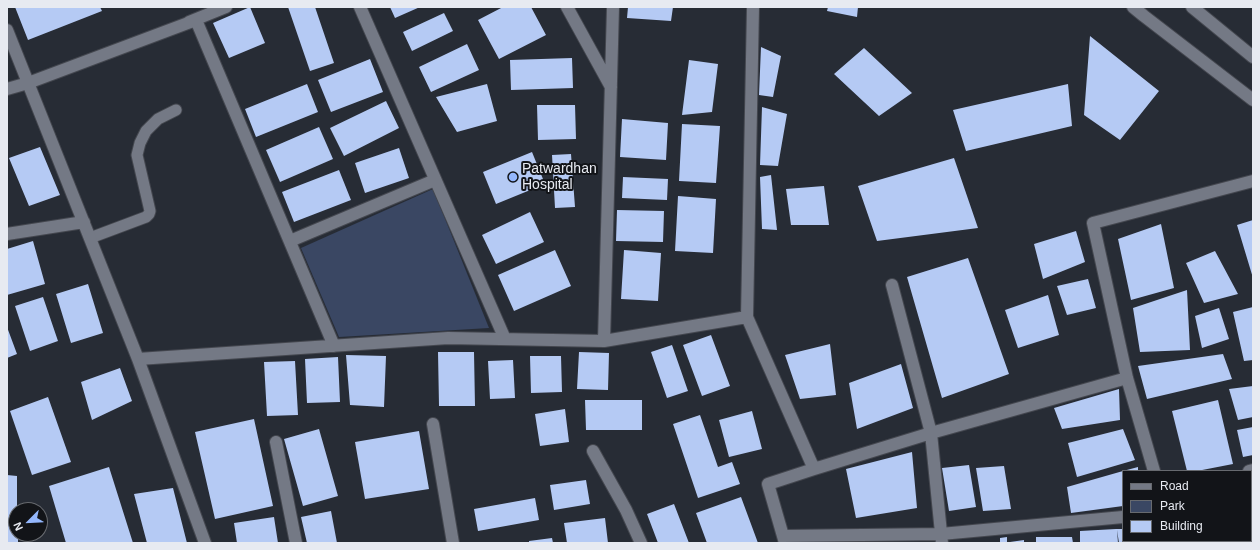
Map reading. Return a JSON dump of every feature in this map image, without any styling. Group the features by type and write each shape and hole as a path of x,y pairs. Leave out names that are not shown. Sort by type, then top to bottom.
{"street":[{"path":"175,28 226,7"},
{"path":"360,7 505,339"},
{"path":"567,7 611,88"},
{"path":"604,341 613,7"},
{"path":"753,7 747,317 814,469 828,465"},
{"path":"1134,7 1146,12 1253,100"},
{"path":"1192,7 1253,57"},
{"path":"7,89 28,83 196,20 334,346"},
{"path":"7,30 138,359 205,543"},
{"path":"290,241 435,180"},
{"path":"1154,470 1127,378 1093,223 1253,181"},
{"path":"7,234 84,222"},
{"path":"892,285 931,433 942,538"},
{"path":"138,359 448,338 604,341 747,317"},
{"path":"1122,516 942,538 784,540 768,484 931,433 1127,378"},
{"path":"433,424 453,543"},
{"path":"276,442 296,543"},
{"path":"593,451 626,510 641,543"}],"lane":[{"path":"90,238 149,214 150,211 137,155 140,143 146,131 158,120 176,110"}],"green space":[{"path":"433,189 489,328 339,337 301,248"}],"building":[{"path":"15,7 100,7 102,11 28,40"},
{"path":"250,7 265,43 229,58 213,23"},
{"path":"288,7 315,7 334,63 310,71"},
{"path":"390,7 420,7 395,18"},
{"path":"503,7 531,7 546,35 499,59 478,20"},
{"path":"628,7 673,7 671,21 627,18"},
{"path":"828,7 858,7 857,17 827,11"},
{"path":"444,13 453,31 412,51 403,32"},
{"path":"1090,36 1159,91 1120,140 1084,115"},
{"path":"467,44 479,70 431,92 419,67"},
{"path":"761,47 781,56 773,97 759,95"},
{"path":"864,48 912,93 879,116 834,74"},
{"path":"572,58 573,88 511,90 510,60"},
{"path":"370,59 383,92 331,112 318,80"},
{"path":"689,60 718,64 712,112 682,115"},
{"path":"307,84 318,112 256,137 245,109"},
{"path":"487,84 497,121 457,132 436,97"},
{"path":"1068,84 1072,126 966,151 953,110"},
{"path":"386,101 399,128 344,156 330,128"},
{"path":"537,105 575,105 576,139 538,140"},
{"path":"762,107 787,114 778,166 760,165"},
{"path":"622,119 668,123 666,160 620,157"},
{"path":"682,124 720,126 716,183 679,181"},
{"path":"319,127 333,159 280,182 266,150"},
{"path":"40,147 60,195 29,206 9,158"},
{"path":"399,148 409,178 365,193 355,163"},
{"path":"532,152 545,184 496,204 483,172"},
{"path":"571,154 575,207 555,208 552,155"},
{"path":"954,158 978,228 877,241 858,186"},
{"path":"339,170 351,200 294,222 282,192"},
{"path":"771,175 777,230 762,229 760,177"},
{"path":"623,177 668,179 667,200 622,198"},
{"path":"824,186 829,225 791,225 786,189"},
{"path":"678,196 716,199 713,253 675,251"},
{"path":"617,210 664,211 663,242 616,241"},
{"path":"530,212 544,242 496,264 482,235"},
{"path":"1253,220 1253,278 1237,225"},
{"path":"1161,224 1174,288 1131,300 1118,239"},
{"path":"1076,231 1085,262 1043,279 1034,244"},
{"path":"33,241 45,284 7,295 7,249"},
{"path":"555,250 571,286 514,311 498,275"},
{"path":"624,250 661,253 658,301 621,299"},
{"path":"1215,251 1238,294 1204,303 1186,263"},
{"path":"968,258 1009,374 942,398 907,277"},
{"path":"1088,279 1096,308 1067,315 1057,286"},
{"path":"88,284 103,333 71,343 56,294"},
{"path":"1187,290 1190,350 1140,352 1133,308"},
{"path":"1048,295 1059,335 1018,348 1005,310"},
{"path":"43,297 58,341 30,351 15,306"},
{"path":"1253,307 1253,360 1244,361 1233,312"},
{"path":"1219,308 1229,339 1202,348 1195,316"},
{"path":"7,327 17,354 7,358"},
{"path":"711,335 730,386 702,396 683,345"},
{"path":"830,344 836,395 800,399 785,355"},
{"path":"672,345 688,391 667,398 651,352"},
{"path":"438,352 474,352 475,406 439,406"},
{"path":"579,352 609,353 608,390 577,389"},
{"path":"1223,354 1232,379 1147,399 1138,366"},
{"path":"346,355 386,356 384,407 350,405"},
{"path":"530,356 561,356 562,392 531,393"},
{"path":"338,357 340,402 307,403 305,359"},
{"path":"513,360 515,398 490,399 488,361"},
{"path":"295,361 298,415 267,416 264,362"},
{"path":"901,364 913,408 857,429 849,383"},
{"path":"120,368 132,401 92,420 81,382"},
{"path":"1253,386 1253,417 1238,420 1229,389"},
{"path":"1119,389 1120,420 1062,429 1054,408"},
{"path":"48,397 71,462 32,475 10,411"},
{"path":"585,400 642,400 642,430 586,430"},
{"path":"1218,400 1233,464 1202,470 1187,470 1172,411"},
{"path":"565,409 569,442 540,446 535,414"},
{"path":"752,411 762,449 729,457 719,420"},
{"path":"700,415 718,467 732,462 740,484 698,498 673,424"},
{"path":"254,419 273,506 215,519 195,432"},
{"path":"1253,427 1253,455 1243,457 1237,430"},
{"path":"319,429 338,496 303,506 284,439"},
{"path":"1123,429 1135,460 1077,477 1068,443"},
{"path":"419,431 429,489 365,499 355,442"},
{"path":"912,452 917,508 856,518 846,469"},
{"path":"969,465 976,507 949,511 942,468"},
{"path":"1004,466 1011,509 983,511 976,468"},
{"path":"109,467 133,543 66,543 49,486"},
{"path":"1138,467 1138,470 1127,470"},
{"path":"1122,471 1122,506 1071,513 1067,487"},
{"path":"7,475 17,476 17,502 8,502 8,542 18,543 7,543"},
{"path":"586,480 590,504 554,510 550,485"},
{"path":"173,488 187,543 147,543 134,494"},
{"path":"1252,488 1253,488 1252,511"},
{"path":"741,497 758,543 707,543 696,513"},
{"path":"535,498 539,520 478,531 474,509"},
{"path":"674,504 689,543 658,543 647,514"},
{"path":"331,511 337,543 307,543 301,517"},
{"path":"274,517 278,543 237,543 234,523"},
{"path":"605,518 608,543 567,543 564,523"},
{"path":"1122,529 1122,542 1165,543 1119,543 1117,530 1118,543 1080,543 1080,531"},
{"path":"1007,537 1007,543 1000,543 1000,538"},
{"path":"1036,537 1072,537 1073,543 1036,543"},
{"path":"552,538 553,543 529,543 529,541"},
{"path":"1024,540 1024,543 1010,543 1010,542"},
{"path":"1185,542 1206,542 1185,543"}],"place":[{"name":"Patwardhan Hospital","path":"513,177"}]}
